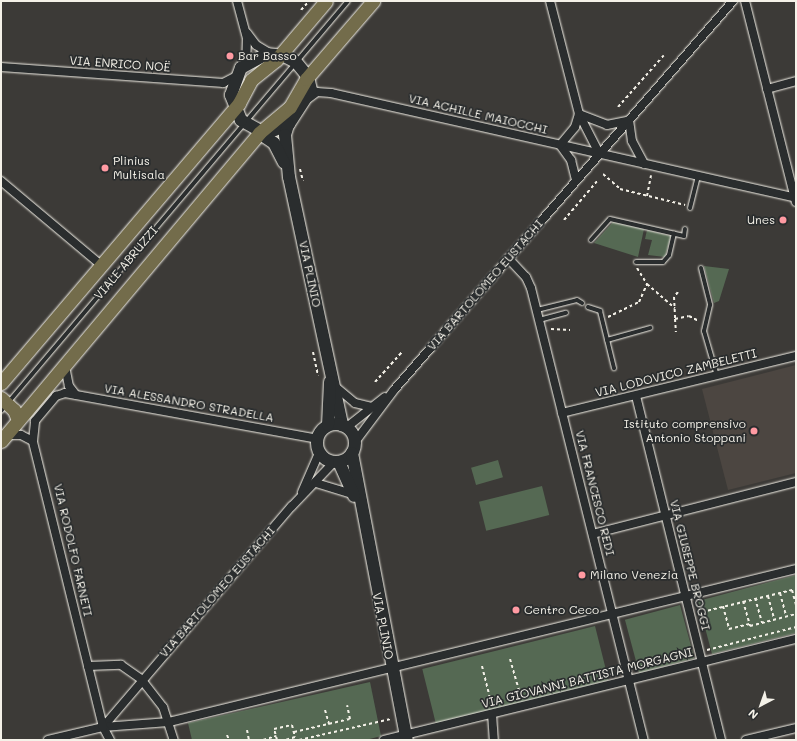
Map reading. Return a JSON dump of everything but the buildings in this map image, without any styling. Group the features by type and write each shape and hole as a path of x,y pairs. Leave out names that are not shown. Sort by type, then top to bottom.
{"main road":[{"name":"VIALE ABRUZZI","path":"1,383 234,109 251,80 326,1"},
{"name":"VIALE ABRUZZI","path":"3,438 65,366 259,133 290,107 308,77 373,1"},
{"name":"VIALE ABRUZZI","path":"3,404 18,420"}],"street":[{"path":"237,1 246,33 246,63 235,77 232,91 234,109 244,124 259,133 270,134 288,125 309,98 311,87 308,77 296,62 256,45 246,33"},
{"path":"550,1 579,114 599,153"},
{"name":"VIA BARTOLOMEO EUSTACHI","path":"102,727 141,679 292,506 336,462 354,448 394,390 733,1"},
{"path":"745,1 796,199"},
{"name":"VIALE ABRUZZI","path":"246,63 275,54"},
{"name":"VIA ENRICO NOË","path":"1,67 218,83 235,77"},
{"path":"767,89 796,81"},
{"name":"VIA ACHILLE MAIOCCHI","path":"309,98 323,91 796,199"},
{"path":"579,114 607,125 629,120 632,141 644,164"},
{"path":"576,180 571,160 560,145 575,127 579,114"},
{"name":"VIA PLINIO","path":"288,125 285,135 289,177 330,371 337,388 344,426"},
{"name":"VIA PLINIO","path":"259,133 276,147 289,177"},
{"path":"1,180 101,266"},
{"name":"VIA FRANCESCO REDI","path":"508,258 526,277 537,310 644,740"},
{"name":"VIA LODOVICO ZAMBELETTI","path":"562,413 796,356"},
{"path":"65,366 68,386 76,395"},
{"name":"VIA PLINIO","path":"328,425 330,371"},
{"path":"337,388 355,403 373,407"},
{"name":"VIA BARTOLOMEO EUSTACHI","path":"344,426 373,407 394,390"},
{"name":"VIA ALESSANDRO STRADELLA","path":"32,428 56,396 76,395 317,439"},
{"name":"VIA GIUSEPPE BROGGI","path":"636,396 721,740"},
{"path":"336,462 320,453 317,439 328,425 344,426 354,448"},
{"name":"VIA RODOLFO FARNETI","path":"32,428 33,441 102,727 110,740"},
{"path":"3,438 21,435 33,441"},
{"name":"VIA PLINIO","path":"354,448 360,512 406,738"},
{"name":"VIA BARTOLOMEO EUSTACHI","path":"292,506 313,472 320,453"},
{"name":"VIA PLINIO","path":"336,462 353,494 360,512"},
{"path":"316,482 353,494"},
{"path":"592,534 792,483"},
{"path":"48,740 102,727 169,722 614,616 796,569"},
{"name":"VIA GIOVANNI BATTISTA MORGAGNI","path":"384,740 406,738 492,714 796,639"},
{"path":"88,666 111,663 141,679 158,700 169,722 174,740"},
{"path":"492,714 494,740"},
{"path":"746,740 796,728"}],"lane":[{"name":"VIALE ABRUZZI","path":"3,404 348,1"},
{"path":"690,207 698,176"},
{"path":"591,240 610,219 684,236 685,229"},
{"path":"637,262 663,262 669,255 674,234"},
{"path":"701,268 710,306 705,326 717,376"},
{"path":"537,310 577,300 582,303"},
{"path":"588,307 597,309 602,320 614,368"},
{"path":"539,320 566,313"},
{"path":"607,340 650,328"}],"path":[{"path":"301,10 309,1"},
{"path":"618,107 664,55"},
{"path":"603,174 620,189 690,207"},
{"path":"647,196 651,175"},
{"path":"564,220 598,180"},
{"path":"637,262 638,271 647,284 675,308"},
{"path":"602,320 639,302 647,284"},
{"path":"676,332 675,308 678,292"},
{"path":"675,319 688,316 705,326"},
{"path":"552,329 570,330"},
{"path":"313,352 318,375"},
{"path":"375,382 402,352"},
{"path":"702,612 796,589"},
{"path":"792,590 796,605"},
{"path":"780,593 786,616"},
{"path":"768,596 774,620"},
{"path":"756,598 762,622"},
{"path":"743,601 749,624"},
{"path":"724,606 729,629 796,614"},
{"path":"711,649 796,628"},
{"path":"629,669 696,653"},
{"path":"510,659 519,691"},
{"path":"482,666 490,699"},
{"path":"294,732 350,719 347,705"},
{"path":"325,710 329,724"},
{"path":"299,740 390,719"},
{"path":"277,740 274,729 292,725 295,737 285,740"},
{"path":"247,730 249,740"},
{"path":"228,735 229,740"},
{"path":"263,740 276,736"}],"shaded area":[{"name":"Istituto comprensivo Antonio Stoppani","path":"796,365 796,473 728,490 702,389"}],"green space":[{"path":"613,222 644,229 638,257 594,243"},
{"path":"647,230 671,236 665,257 648,255 652,240 645,239"},
{"path":"704,266 729,269 719,301 714,303"},
{"path":"498,460 503,477 476,485 471,468"},
{"path":"542,486 549,515 486,531 479,502"},
{"path":"796,575 796,633 712,654 698,601"},
{"path":"680,605 694,658 639,673 625,620"},
{"path":"595,626 609,680 436,723 422,669"},
{"path":"370,682 381,736 366,740 192,740 188,723"}],"place":[{"name":"Bar Basso","path":"230,56"},
{"name":"Plinius Multisala","path":"105,168"},
{"name":"Unes","path":"783,220"},
{"name":"Istituto comprensivo Antonio Stoppani","path":"754,431"},
{"name":"Milano Venezia","path":"582,575"},
{"name":"Centro Ceco","path":"516,610"}]}
